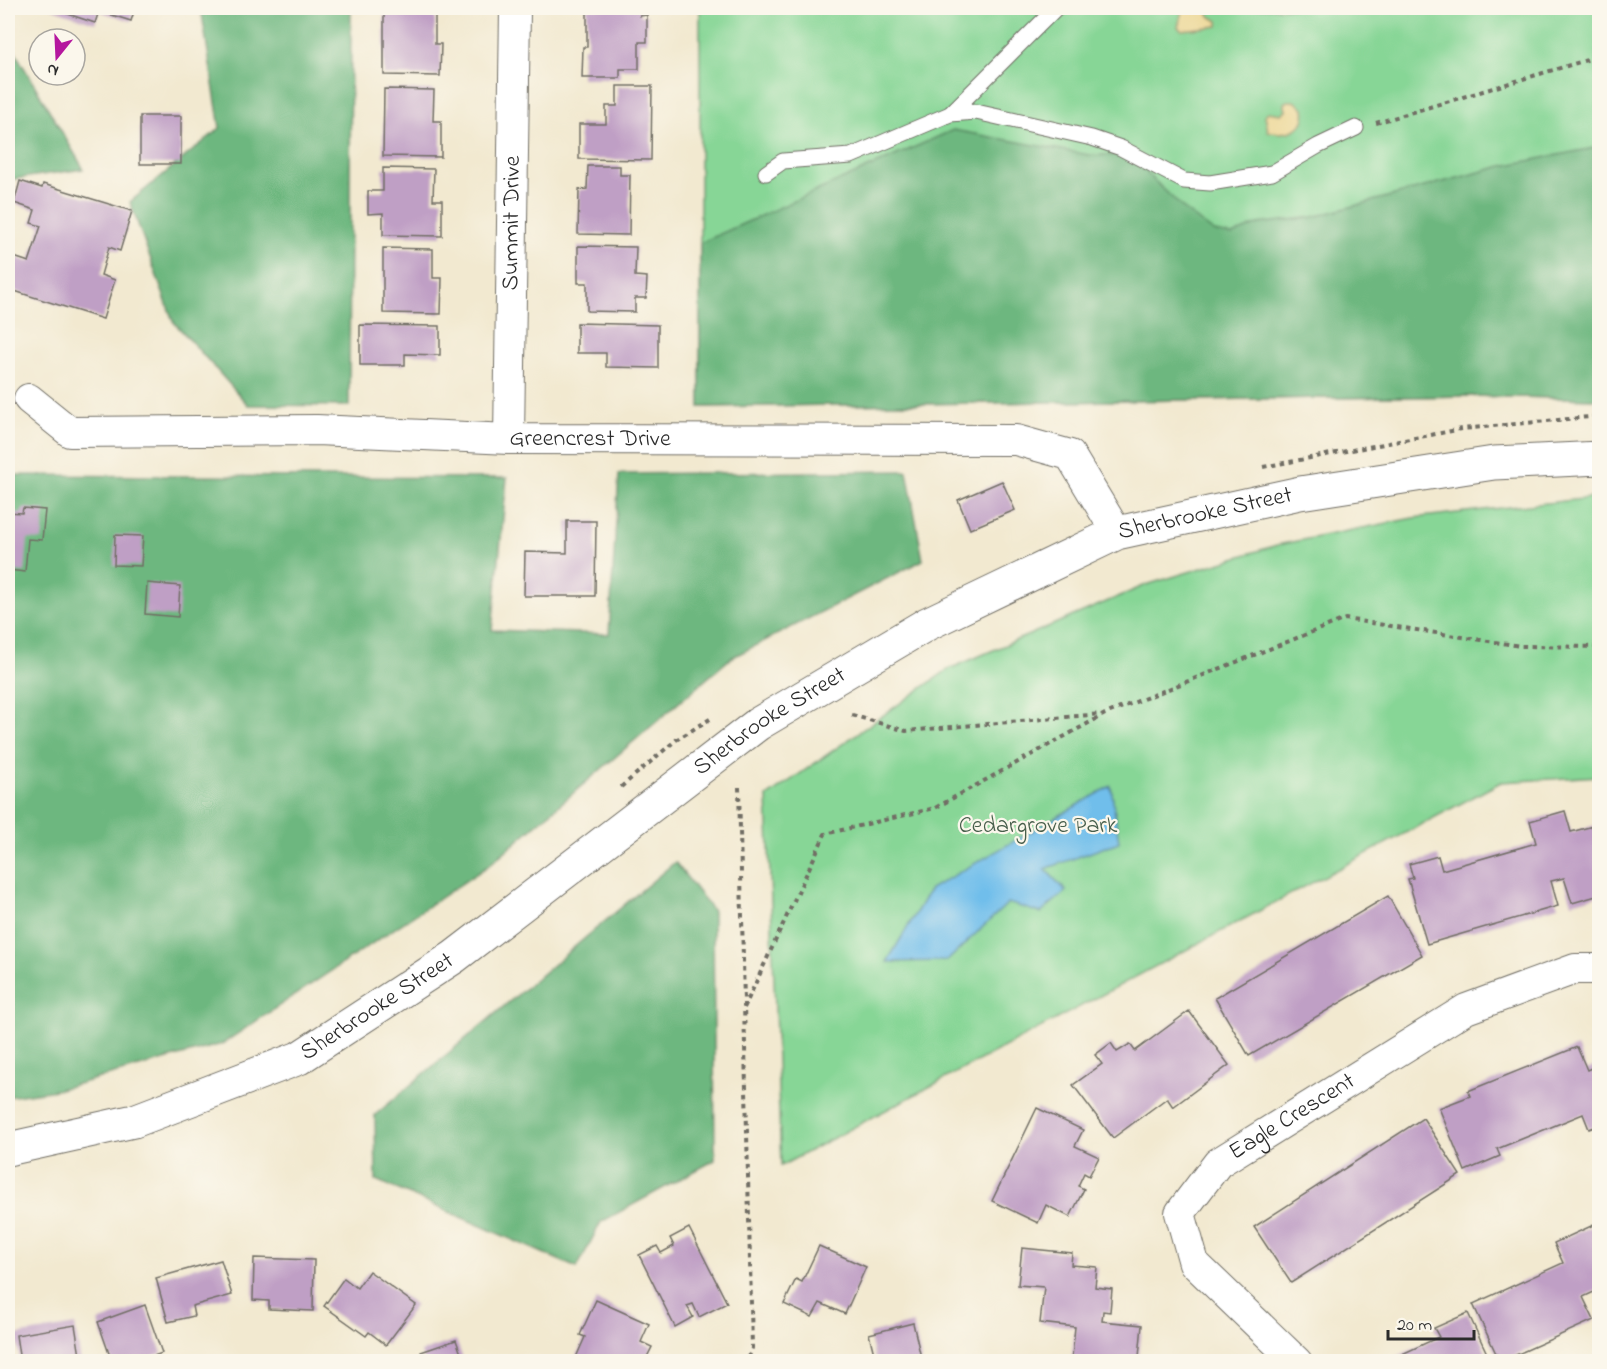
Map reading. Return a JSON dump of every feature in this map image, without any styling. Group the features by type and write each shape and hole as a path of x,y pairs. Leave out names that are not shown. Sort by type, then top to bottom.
{"main road":[{"name":"Sherbrooke Street","path":"8,1149 134,1121 299,1058 454,957 758,724 927,624 1117,533 1300,493 1494,463 1599,458"}],"street":[{"name":"Summit Drive","path":"509,439 515,8"},
{"name":"Greencrest Drive","path":"29,399 70,432 317,430 509,439 1016,440 1070,455 1117,533"},
{"name":"Eagle Crescent","path":"1297,1362 1194,1263 1180,1213 1218,1163 1466,1009 1575,969 1599,969"}],"lane":[{"path":"950,114 1056,8"},
{"path":"766,173 783,161 851,156 950,114 976,112 1092,138 1121,148 1184,181 1210,183 1272,173 1318,146 1356,128"}],"path":[{"path":"1356,128 1599,56"},
{"path":"744,1008 825,834 935,808 1105,714 1346,619 1521,646 1599,647"},
{"path":"852,715 906,731 1105,714"},
{"path":"739,787 752,1348 747,1362"}],"green space":[{"path":"201,8 351,8 349,406 248,405 173,321 130,202 220,128"},
{"path":"700,8 1599,8 1599,399 1471,396 700,407"},
{"path":"8,40 27,72 27,87 36,87 83,169 8,180"},
{"path":"953,130 1089,155 1128,155 1187,212 1214,232 1232,235 1258,224 1313,217 1502,166 1599,147 1599,399 1471,396 700,407 700,243"},
{"path":"907,471 923,560 731,658 488,866 222,1044 56,1090 8,1097 8,475 507,478 492,630 609,634 619,474"},
{"name":"Cedargrove Park","path":"1599,497 1599,776 1501,782 781,1166 767,797 949,669 1146,585 1277,545 1413,518"},
{"path":"675,862 713,911 715,1160 601,1222 577,1268 376,1180 375,1115"}],"sand":[{"path":"1183,8 1192,11 1196,8 1207,8 1208,15 1218,21 1218,26 1182,30 1178,27"},
{"path":"1294,101 1304,108 1304,116 1299,127 1281,133 1268,131 1265,115 1268,112 1281,114 1286,110 1284,103"}],"water":[{"path":"1111,786 1119,842 1045,869 1066,891 1041,913 1008,903 947,961 887,962 930,889"}],"building":[{"path":"50,8 135,8 131,21 99,11 95,23"},
{"path":"587,8 640,8 640,16 647,15 647,42 639,42 639,69 620,69 620,78 582,78 583,47 587,47"},
{"path":"384,10 435,10 435,44 441,44 440,76 384,75"},
{"path":"617,86 652,86 651,160 579,159 579,124 606,124 606,106 617,106"},
{"path":"384,89 434,90 433,121 441,121 441,157 383,156"},
{"path":"140,116 181,116 181,164 140,164"},
{"path":"588,166 620,166 620,175 630,175 629,235 578,234 579,190 587,189"},
{"path":"383,168 434,169 433,200 442,200 442,236 383,235 383,213 368,214 368,191 383,191"},
{"path":"20,181 42,188 43,184 132,211 120,251 109,247 101,275 115,280 103,319 8,289 8,255 29,262 41,226 31,223 35,210 14,203"},
{"path":"578,246 636,247 635,276 647,277 646,298 635,298 635,312 587,311 587,283 578,283"},
{"path":"383,248 433,249 433,278 442,278 441,314 383,313"},
{"path":"577,323 658,325 658,368 606,367 606,353 577,353"},
{"path":"360,325 440,326 440,355 405,354 405,365 360,365"},
{"path":"1002,481 1015,510 970,529 958,500"},
{"path":"23,508 45,510 42,540 28,539 25,572 8,570 8,512 22,513"},
{"path":"567,521 596,521 595,596 524,596 525,552 567,553"},
{"path":"115,535 143,536 141,566 114,565"},
{"path":"147,583 180,586 178,617 145,614"},
{"path":"1565,811 1571,832 1600,824 1600,895 1572,903 1564,878 1551,881 1558,906 1427,944 1408,879 1413,878 1409,864 1438,856 1442,870 1536,843 1530,821"},
{"path":"1388,896 1422,955 1249,1056 1215,998"},
{"path":"1189,1011 1229,1065 1173,1107 1167,1098 1113,1138 1073,1085 1102,1064 1095,1055 1111,1043 1117,1052 1130,1044 1135,1051"},
{"path":"1577,1047 1587,1070 1600,1064 1600,1125 1589,1129 1583,1114 1497,1149 1500,1156 1465,1171 1439,1108 1470,1096 1468,1091"},
{"path":"1037,1108 1083,1130 1075,1146 1099,1157 1089,1176 1084,1173 1078,1186 1084,1189 1070,1217 1046,1205 1038,1223 992,1201"},
{"path":"1423,1118 1460,1175 1291,1283 1254,1227"},
{"path":"1600,1222 1600,1298 1596,1291 1583,1297 1594,1320 1500,1362 1473,1304 1563,1263 1554,1243"},
{"path":"689,1228 727,1303 699,1317 693,1304 687,1306 693,1317 675,1327 639,1255 657,1246 661,1253 674,1246 670,1238"},
{"path":"819,1246 866,1267 845,1314 820,1303 812,1317 784,1304 796,1279 802,1282"},
{"path":"1022,1248 1072,1253 1071,1265 1097,1267 1095,1287 1112,1289 1110,1312 1103,1311 1102,1321 1142,1325 1139,1357 1144,1358 1144,1362 1082,1362 1082,1358 1072,1357 1075,1327 1040,1323 1044,1287 1018,1285"},
{"path":"254,1258 314,1260 313,1311 269,1309 269,1301 253,1300"},
{"path":"221,1260 232,1295 192,1306 194,1316 168,1322 156,1278"},
{"path":"369,1271 416,1305 386,1345 369,1332 366,1336 324,1306 344,1278 357,1288"},
{"path":"596,1300 649,1324 641,1342 652,1347 646,1359 652,1362 574,1362 585,1337 580,1335"},
{"path":"145,1305 162,1353 138,1362 112,1362 98,1322"},
{"path":"1468,1313 1491,1362 1385,1362 1439,1337 1434,1328"},
{"path":"913,1323 922,1362 876,1362 869,1334"},
{"path":"75,1325 81,1362 20,1362 16,1335"},
{"path":"456,1340 464,1362 424,1362 421,1352"}]}
